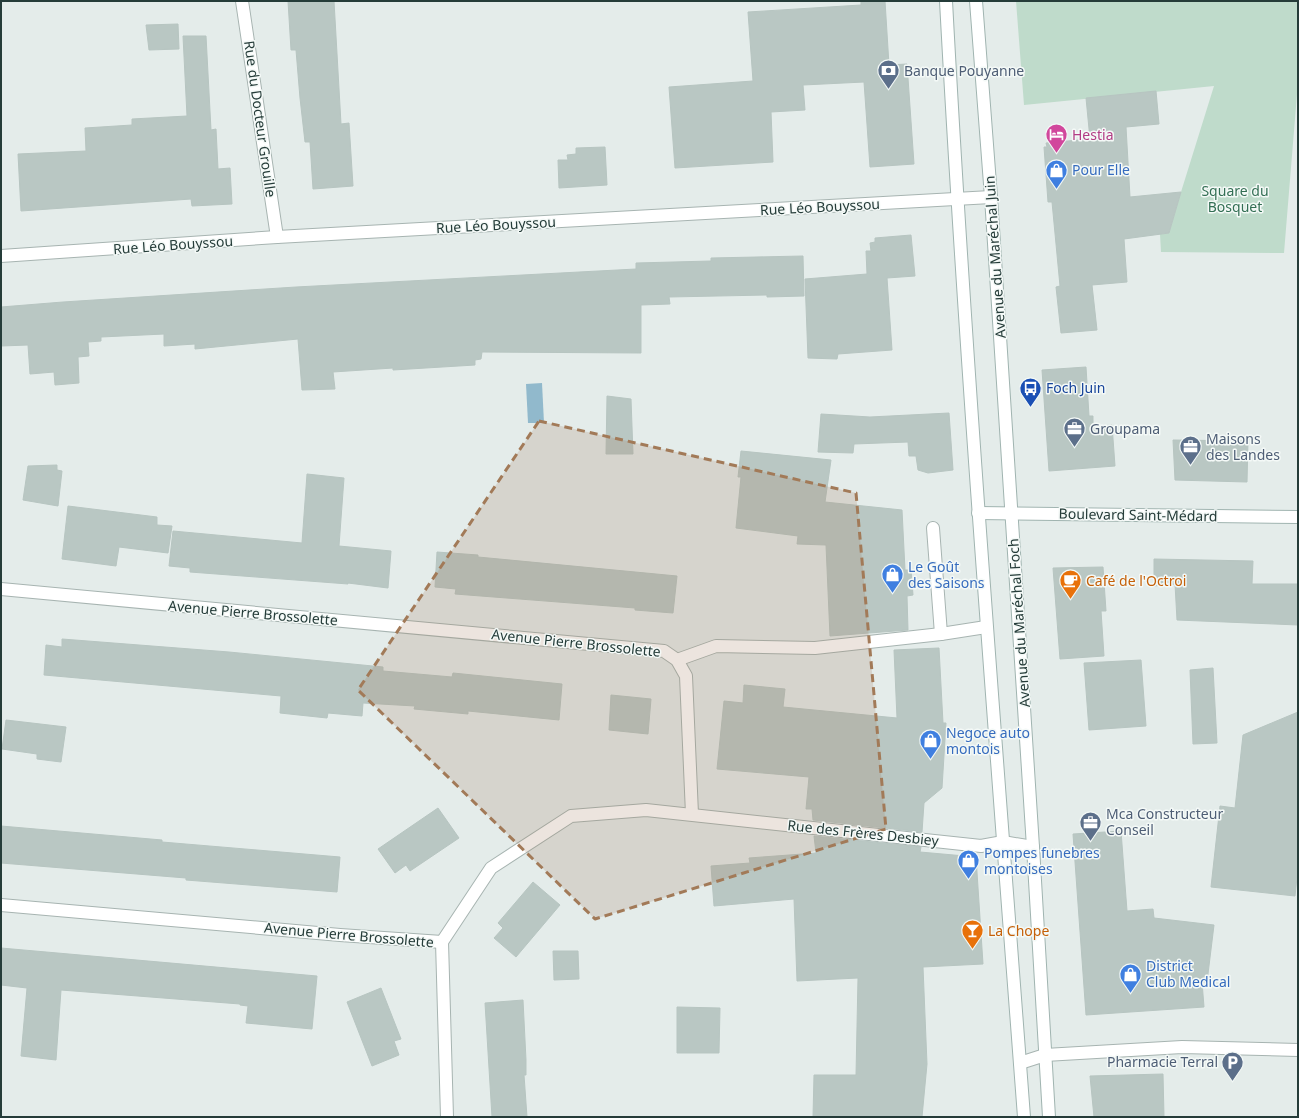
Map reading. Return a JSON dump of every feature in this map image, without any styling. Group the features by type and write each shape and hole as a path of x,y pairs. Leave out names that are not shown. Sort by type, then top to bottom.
{"street":[{"name":"Rue du Docteur Grouille","path":"242,1 277,237"},
{"path":"946,1 957,200 978,513 1024,1117"},
{"name":"Avenue du Maréchal Juin","path":"976,1 991,197 1012,513"},
{"name":"Rue Léo Bouyssou","path":"1,256 277,237 991,197"},
{"name":"Boulevard Saint-Médard","path":"978,513 1298,517"},
{"name":"Avenue du Maréchal Foch","path":"1012,513 1049,1117"},
{"path":"933,528 941,634"},
{"name":"Avenue Pierre Brossolette","path":"1,589 664,651 677,660 686,676 692,814 646,810 571,816 491,868 442,942 340,935 1,905"},
{"path":"677,660 716,646 815,648 941,634 986,627"},
{"name":"Rue des Frères Desbiey","path":"692,814 981,846 1003,842 1033,847"},
{"path":"442,942 447,1117"},
{"path":"1020,1063 1045,1055 1182,1047 1298,1050"}],"highlighted area":[{"path":"539,421 856,493 886,829 595,919 358,690"}],"green space":[{"name":"Square du Bosquet","path":"1016,1 1298,1 1298,82 1284,253 1161,252 1160,234 1169,233 1214,86 1024,105"}],"water":[{"path":"542,383 544,423 528,423 526,384"}],"building":[{"path":"288,1 334,1 341,124 349,123 353,186 313,189 310,142 305,142 296,50 291,50"},
{"path":"861,1 885,1 889,65 907,64 914,164 870,167 864,82 803,85 805,110 771,112 773,162 675,168 669,87 753,81 748,12 861,5"},
{"path":"178,24 179,49 149,50 146,25"},
{"path":"183,36 206,36 211,130 216,129 218,169 230,168 232,204 192,206 191,199 21,211 18,154 86,151 85,128 132,125 132,119 187,116"},
{"path":"1156,91 1159,124 1126,127 1130,197 1181,192 1169,233 1124,239 1127,282 1092,285 1097,330 1061,333 1056,287 1060,286 1052,202 1048,202 1044,147 1047,147 1046,143 1090,139 1086,98"},
{"path":"605,147 607,185 559,188 558,160 568,160 567,155 576,154 576,148"},
{"path":"911,235 915,276 887,278 892,350 838,354 837,359 808,358 805,279 867,274 866,251 871,251 870,243 875,242 875,238"},
{"path":"803,256 804,296 767,297 767,295 669,297 670,304 641,305 641,353 482,352 481,359 475,360 475,365 333,372 335,389 302,390 298,339 195,349 195,344 164,346 164,334 101,337 101,341 88,342 89,356 78,357 79,383 55,385 54,372 30,374 28,345 1,346 1,307 296,287 636,269 636,263 711,261 711,258"},
{"path":"1086,367 1089,416 1093,416 1093,427 1112,425 1115,466 1049,471 1042,370"},
{"path":"607,396 631,399 633,454 606,454"},
{"path":"949,413 953,470 928,473 918,470 916,456 909,456 908,442 854,444 853,453 818,452 821,414 870,417"},
{"path":"1173,440 1248,441 1247,482 1175,480"},
{"path":"741,451 831,460 825,502 902,510 905,570 911,570 913,595 907,596 908,630 830,636 826,545 797,544 798,536 736,528 741,477 738,477"},
{"path":"57,465 57,470 62,471 58,506 23,500 28,466"},
{"path":"307,474 344,478 339,546 391,551 388,588 348,583 190,572 190,568 169,566 173,531 302,543"},
{"path":"68,506 157,517 157,525 172,526 168,553 119,547 116,566 62,559"},
{"path":"437,552 677,576 673,613 635,610 635,608 455,594 456,589 435,587"},
{"path":"1154,559 1253,561 1252,584 1298,584 1298,625 1177,620 1175,584 1154,586"},
{"path":"1103,567 1106,611 1101,611 1104,656 1060,659 1053,568"},
{"path":"62,639 229,652 383,667 383,671 452,677 453,673 562,684 559,720 468,711 468,714 414,709 415,706 363,703 362,716 328,713 327,718 280,713 281,696 44,675 46,645 62,647"},
{"path":"939,648 943,723 946,723 942,788 924,803 922,832 813,820 812,809 806,809 809,777 717,769 724,701 743,703 744,685 785,689 783,707 897,718 894,650"},
{"path":"1141,660 1146,726 1089,730 1084,663"},
{"path":"1213,668 1217,743 1193,744 1190,670"},
{"path":"611,695 651,699 648,734 609,730"},
{"path":"1298,712 1298,868 1295,896 1211,887 1220,806 1235,808 1243,735"},
{"path":"6,720 66,727 61,762 37,759 37,754 2,749"},
{"path":"438,808 459,838 410,871 406,865 395,873 378,849"},
{"path":"1,826 162,840 162,842 340,857 337,892 1,863"},
{"path":"1121,831 1127,911 1153,909 1154,918 1214,925 1207,982 1202,982 1204,1007 1086,1015 1073,834"},
{"path":"814,836 921,847 920,852 976,857 983,964 923,967 927,1064 922,1117 813,1117 814,1075 856,1075 858,978 797,981 794,899 714,906 711,866 750,863 749,858 816,853"},
{"path":"533,882 560,905 516,957 494,938 503,928 498,923"},
{"path":"1,948 317,976 312,1029 246,1023 248,1006 240,1004 61,990 56,1060 21,1056 27,988 1,985"},
{"path":"553,951 578,951 579,979 554,980"},
{"path":"381,988 401,1039 394,1041 399,1055 372,1066 347,1002"},
{"path":"523,1000 526,1060 526,1075 524,1075 527,1117 492,1117 485,1003"},
{"path":"677,1007 720,1008 719,1053 677,1053"},
{"path":"1163,1074 1164,1117 1094,1117 1090,1076"}],"place":[{"name":"Banque Pouyanne","path":"889,90"},
{"name":"Hestia","path":"1056,154"},
{"name":"Pour Elle","path":"1057,190"},
{"name":"Foch Juin","path":"1031,408"},
{"name":"Groupama","path":"1075,448"},
{"name":"Maisons des Landes","path":"1191,466"},
{"name":"Le Goût des Saisons","path":"893,594"},
{"name":"Café de l'Octroi","path":"1071,600"},
{"name":"Negoce auto montois","path":"930,760"},
{"name":"Mca Constructeur Conseil","path":"1090,842"},
{"name":"Pompes funebres montoises","path":"968,880"},
{"name":"La Chope","path":"972,950"},
{"name":"District Club Medical","path":"1131,994"},
{"name":"Pharmacie Terral","path":"1233,1082"}]}
